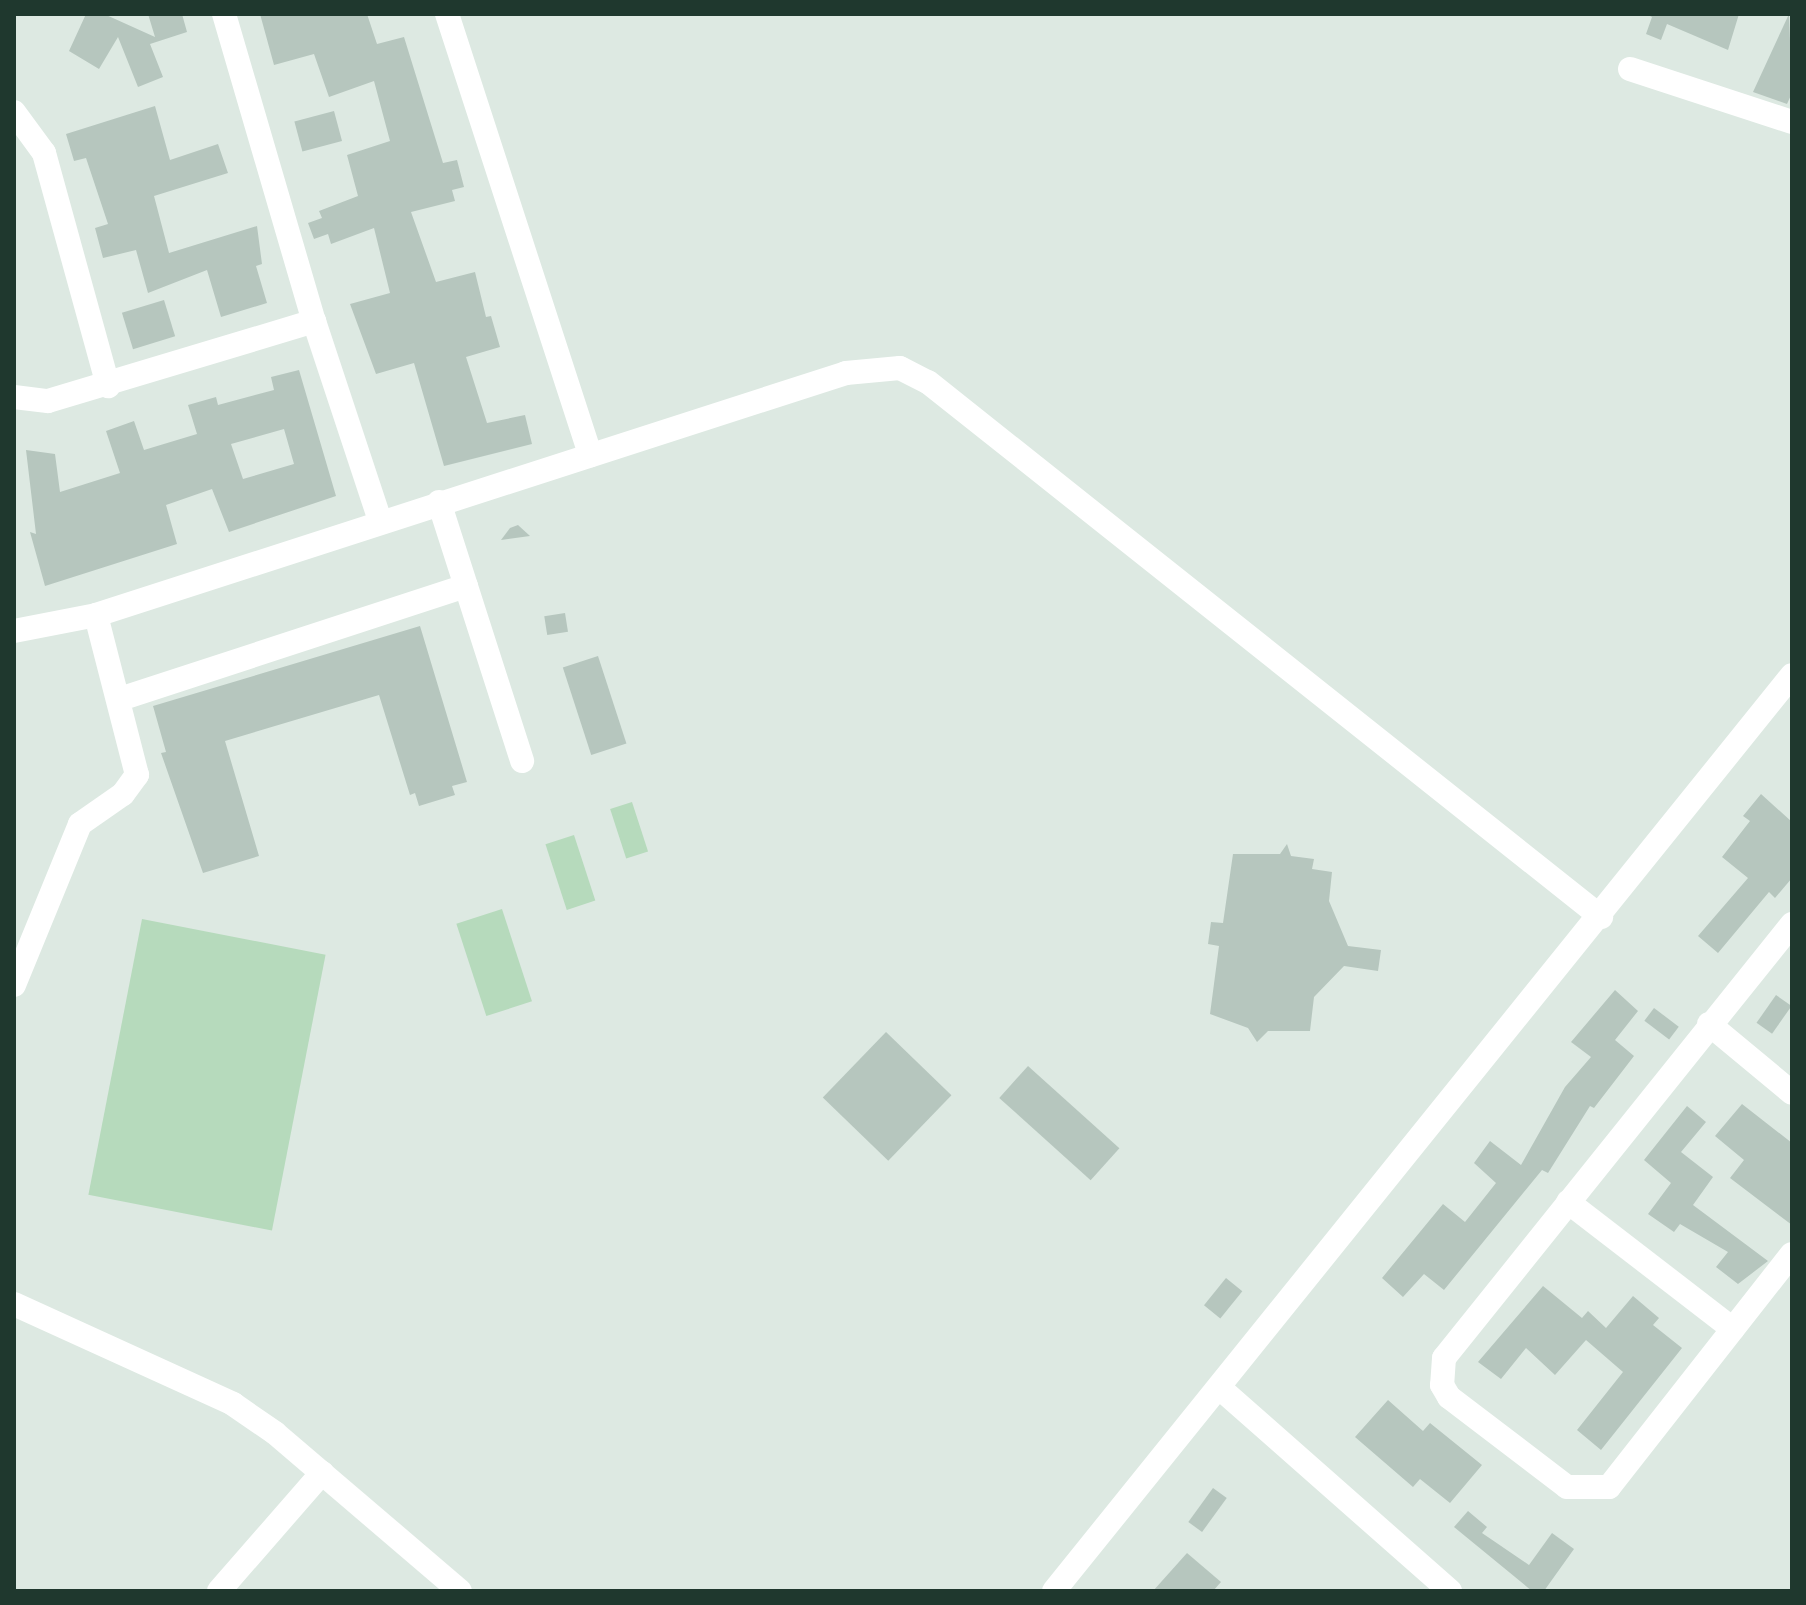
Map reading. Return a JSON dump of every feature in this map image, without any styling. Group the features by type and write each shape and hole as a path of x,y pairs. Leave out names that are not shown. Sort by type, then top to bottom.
{"street":[{"path":"224,14 314,321 380,521"},
{"path":"447,14 590,455"},
{"path":"1630,69 1792,122"},
{"path":"14,112 44,153 108,386"},
{"path":"14,397 48,401 108,386 314,321"},
{"path":"14,631 96,615 846,373 900,368 941,392 1601,917"},
{"path":"439,502 522,761"},
{"path":"120,699 466,586"},
{"path":"14,985 80,824 123,794 137,775 96,615"},
{"path":"1054,1591 1222,1390 1792,675"},
{"path":"1792,924 1444,1358 1442,1385 1449,1397 1567,1487 1594,1490 1609,1487 1792,1254"},
{"path":"1709,1024 1792,1093"},
{"path":"1568,1202 1733,1329"},
{"path":"14,1304 233,1404 322,1473 460,1591"},
{"path":"1222,1390 1450,1591"},
{"path":"219,1591 322,1473"}],"green space":[{"path":"632,802 648,851 626,859 610,809"},
{"path":"574,835 595,901 567,910 545,844"},
{"path":"502,909 532,1001 486,1016 456,924"},
{"path":"142,919 326,955 272,1231 88,1195"}],"building":[{"path":"86,14 104,14 155,37 148,14 182,14 187,32 150,44 163,77 138,87 118,37 99,69 69,51"},
{"path":"260,14 367,14 377,44 404,37 443,163 457,160 464,187 452,190 455,201 411,212 436,282 475,272 486,317 491,316 500,347 466,357 487,423 525,415 532,444 444,466 414,363 376,374 350,304 390,293 374,228 331,244 328,234 314,239 308,223 322,218 319,211 358,196 347,155 390,141 374,81 329,97 314,54 274,65"},
{"path":"1646,14 1739,14 1728,50 1667,24 1661,40 1646,34 1652,17"},
{"path":"1789,14 1792,93 1787,104 1753,92"},
{"path":"155,106 170,160 218,144 228,173 154,196 169,253 257,226 262,264 256,266 267,303 221,317 207,270 148,293 136,250 103,258 95,228 108,224 86,158 74,161 66,134"},
{"path":"334,111 342,141 302,152 294,122"},
{"path":"164,300 175,336 133,349 122,313"},
{"path":"299,370 336,496 229,532 212,489 166,505 177,544 45,586 30,532 36,534 26,450 55,454 60,492 120,473 106,431 134,421 144,450 197,434 188,405 216,397 218,405 274,390 271,377","holes":["284,429 294,464 243,479 231,444"]},
{"path":"518,525 530,536 501,540 510,528"},
{"path":"565,613 568,632 547,635 544,616"},
{"path":"420,626 467,782 452,786 455,795 419,806 415,793 410,795 379,695 225,741 259,856 203,873 161,753 166,752 153,706"},
{"path":"598,656 626,743 591,755 563,667"},
{"path":"1761,794 1792,822 1792,878 1775,898 1769,892 1718,953 1698,936 1748,878 1722,857 1750,821 1743,816"},
{"path":"1287,844 1291,856 1314,859 1312,869 1332,872 1329,901 1348,946 1381,950 1378,971 1344,966 1314,997 1310,1031 1268,1031 1257,1042 1248,1028 1210,1014 1219,946 1208,944 1211,922 1223,923 1233,854 1280,854"},
{"path":"1615,990 1638,1011 1615,1040 1634,1056 1594,1108 1590,1106 1548,1173 1542,1170 1444,1290 1424,1274 1403,1297 1382,1278 1443,1204 1465,1222 1496,1183 1474,1163 1490,1141 1521,1165 1565,1087 1591,1057 1571,1042"},
{"path":"1776,995 1792,1006 1772,1034 1756,1023"},
{"path":"1654,1008 1679,1027 1669,1039 1644,1021"},
{"path":"886,1032 951,1095 888,1161 823,1097"},
{"path":"1028,1066 1119,1148 1091,1180 999,1098"},
{"path":"1742,1104 1792,1143 1792,1225 1730,1178 1744,1160 1715,1136"},
{"path":"1687,1106 1706,1122 1681,1152 1713,1177 1693,1205 1768,1261 1738,1284 1716,1267 1728,1252 1680,1224 1674,1232 1648,1214 1671,1183 1644,1160"},
{"path":"1226,1278 1242,1291 1220,1318 1204,1305"},
{"path":"1543,1286 1582,1318 1588,1311 1606,1328 1633,1296 1659,1318 1653,1325 1682,1348 1601,1450 1577,1430 1623,1372 1586,1340 1555,1375 1526,1348 1501,1379 1478,1362"},
{"path":"1388,1400 1423,1431 1430,1423 1482,1465 1450,1503 1420,1479 1413,1487 1355,1437"},
{"path":"1213,1488 1227,1498 1202,1532 1188,1522"},
{"path":"1468,1511 1487,1527 1482,1533 1529,1565 1552,1533 1574,1549 1544,1591 1532,1591 1454,1527"},
{"path":"1187,1553 1221,1582 1213,1591 1153,1591"}]}
